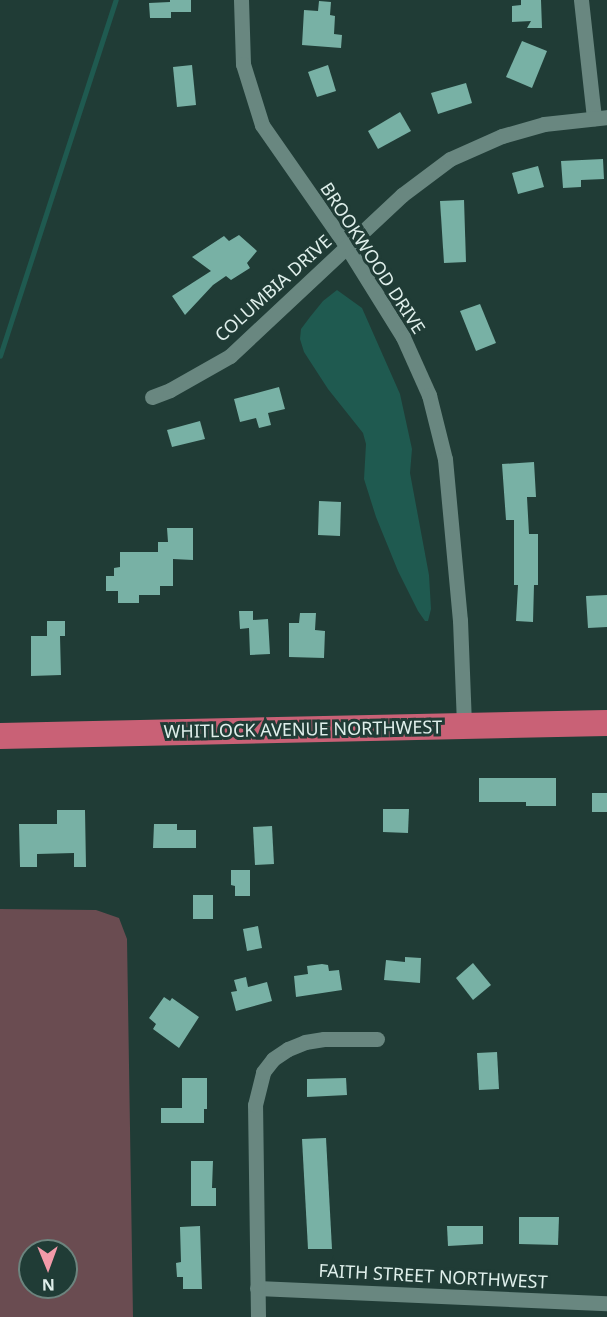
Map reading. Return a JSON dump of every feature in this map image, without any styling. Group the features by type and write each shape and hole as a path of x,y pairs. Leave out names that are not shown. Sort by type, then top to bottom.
{"highway":[{"name":"WHITLOCK AVENUE NORTHWEST","path":"0,736 607,723"}],"street":[{"name":"BROOKWOOD DRIVE","path":"241,0 243,64 262,125 347,247 403,336 429,395 446,470 460,620 464,726"},
{"path":"581,0 600,117"},
{"name":"COLUMBIA DRIVE","path":"152,397 170,390 230,356 402,195 450,159 502,136 544,124 600,117"},
{"path":"258,1317 255,1105 262,1072 273,1059 305,1042 324,1038 377,1040"},
{"name":"FAITH STREET NORTHWEST","path":"257,1288 607,1303"}],"shaded area":[{"path":"337,290 362,308 400,394 412,449 410,473 429,575 431,609 428,621 425,621 418,611 398,571 376,517 364,479 366,444 363,433 328,389 304,352 300,339 301,329 310,317 323,301"},
{"path":"0,909 96,910 119,918 127,939 133,1317 0,1317"}],"building":[{"path":"170,0 191,0 191,12 171,12 171,18 150,18 149,3 170,2"},
{"path":"521,0 541,0 542,28 527,28 531,21 512,22 512,6 521,5"},
{"path":"319,1 331,2 330,15 335,16 334,34 342,35 341,48 302,45 304,10 318,11"},
{"path":"522,41 547,51 532,88 506,77"},
{"path":"192,65 196,105 177,107 173,67"},
{"path":"328,65 336,91 317,97 308,72"},
{"path":"466,83 472,103 438,114 431,93"},
{"path":"400,112 411,131 378,149 368,131"},
{"path":"603,159 604,179 581,180 581,187 563,188 561,161"},
{"path":"538,166 544,187 518,194 512,173"},
{"path":"464,200 466,262 444,263 440,201"},
{"path":"239,235 257,251 247,263 250,268 231,280 226,276 213,285 185,315 172,296 211,271 192,257 224,236 229,241"},
{"path":"480,304 496,343 476,351 460,311"},
{"path":"279,387 285,409 268,413 271,425 259,428 256,418 240,422 234,399"},
{"path":"200,421 205,439 172,447 167,430"},
{"path":"534,462 536,497 527,497 529,534 538,534 538,585 534,585 533,622 516,621 518,585 514,585 514,520 506,520 502,464"},
{"path":"319,501 341,502 340,536 318,535"},
{"path":"167,528 193,528 193,560 173,559 173,586 160,586 160,595 139,595 139,603 118,603 118,591 106,591 106,576 114,576 114,568 120,567 120,552 158,552 158,542 168,542"},
{"path":"607,595 607,627 588,628 586,596"},
{"path":"239,611 253,611 253,620 268,619 270,654 250,655 249,628 240,629"},
{"path":"300,613 316,613 315,630 325,631 324,658 289,657 289,623 299,623"},
{"path":"47,621 65,621 65,636 60,636 61,675 31,676 31,636 47,636"},
{"path":"479,778 556,778 556,806 526,806 526,802 479,802"},
{"path":"592,793 607,793 607,812 592,812"},
{"path":"383,809 409,809 408,833 383,832"},
{"path":"57,810 85,810 86,867 74,867 74,853 37,854 37,867 20,867 19,824 57,824"},
{"path":"154,824 177,824 177,830 196,830 196,848 153,848"},
{"path":"272,826 274,864 255,865 253,827"},
{"path":"231,870 250,870 250,896 235,896 235,886 231,885"},
{"path":"193,895 213,895 213,919 193,919"},
{"path":"258,926 262,948 247,951 243,929"},
{"path":"405,957 421,958 420,983 384,980 386,960 405,962"},
{"path":"473,963 491,985 473,1000 456,978"},
{"path":"328,965 329,971 339,970 342,990 296,997 294,976 308,974 307,966"},
{"path":"246,977 248,987 267,982 272,1001 236,1011 231,992 237,991 234,980"},
{"path":"164,997 170,1001 172,998 199,1017 179,1048 153,1029 156,1024 149,1018"},
{"path":"497,1052 499,1089 479,1090 477,1053"},
{"path":"182,1078 207,1078 207,1109 204,1109 204,1123 161,1123 161,1108 182,1108"},
{"path":"346,1078 347,1095 307,1097 307,1079"},
{"path":"326,1138 332,1249 308,1249 302,1139"},
{"path":"191,1161 213,1161 212,1188 216,1188 216,1206 191,1206"},
{"path":"519,1217 559,1217 558,1245 519,1244"},
{"path":"200,1226 202,1289 183,1289 183,1277 177,1277 176,1263 181,1262 180,1227"},
{"path":"447,1226 483,1226 483,1244 448,1246"}],"waterway":[{"path":"0,356 116,0"}]}
